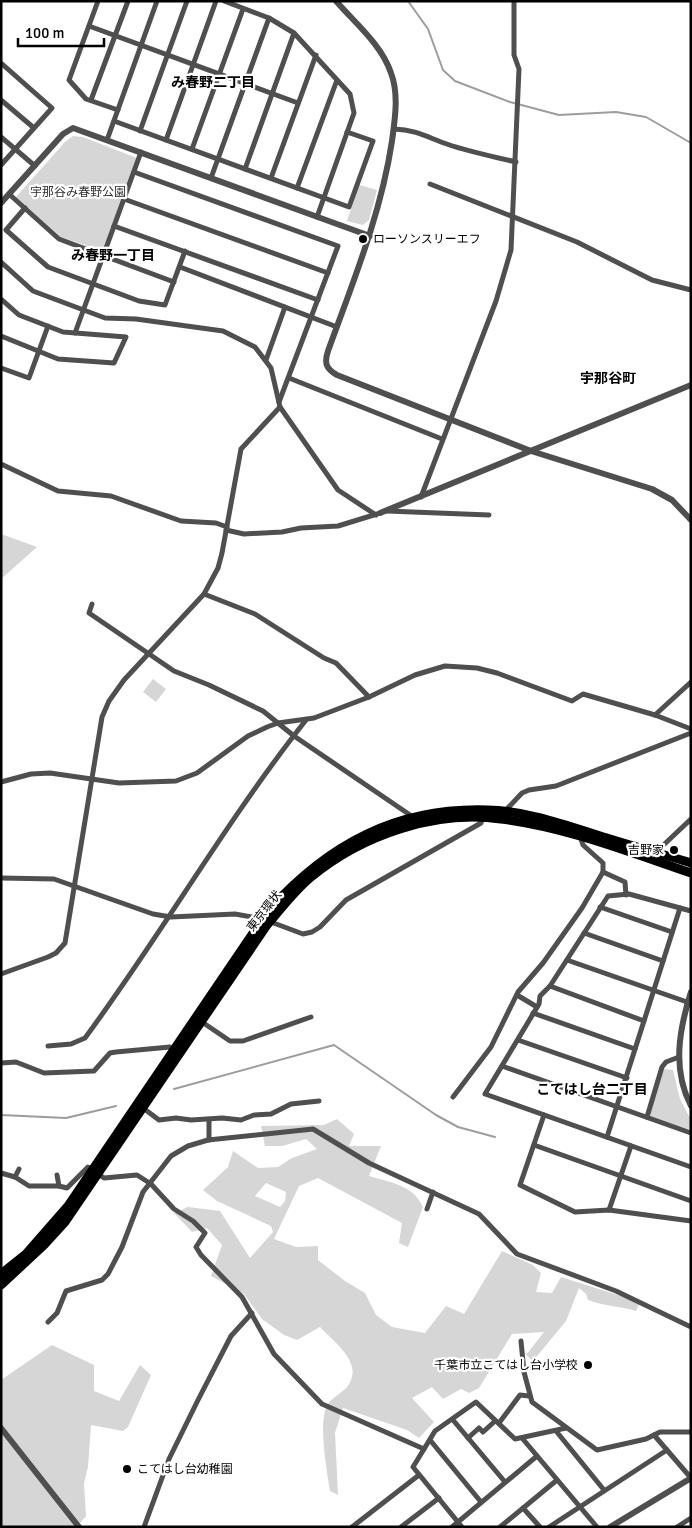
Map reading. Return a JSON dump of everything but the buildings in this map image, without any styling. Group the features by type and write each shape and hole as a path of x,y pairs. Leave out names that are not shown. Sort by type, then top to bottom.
{"highway":[{"name":"東京環状","path":"1,1285 44,1245 143,1108 177,1052 202,1022 288,888 323,858 377,829 413,817 455,811 504,812 548,820 652,856 691,873"},
{"name":"東京環状","path":"1,1274 51,1227 96,1173 267,920 310,878 356,847 379,836 431,821 483,817 543,826 652,856 691,863"}],"street":[{"path":"98,1 69,80 86,99 118,110"},
{"path":"91,100 128,1"},
{"path":"107,140 157,1"},
{"path":"140,131 187,1"},
{"path":"166,140 216,1"},
{"path":"224,1 269,18 294,33 316,55 353,101 354,114 317,217"},
{"path":"336,1 385,59 392,74 394,129 385,184 370,236 326,358 327,367 332,372 531,451 652,489 672,500 691,520"},
{"path":"421,497 496,302 511,250 519,69 514,56 514,1"},
{"path":"192,149 243,8"},
{"path":"211,178 269,18"},
{"path":"89,26 298,103"},
{"path":"245,169 294,33"},
{"path":"271,178 316,55"},
{"path":"1,63 52,108 1,165"},
{"path":"297,188 337,80"},
{"path":"1,100 34,128"},
{"path":"114,121 349,207 373,141 347,132"},
{"path":"394,129 414,130 426,137 441,142 516,162"},
{"path":"1,203 68,130 78,130 370,236"},
{"path":"1,137 34,166"},
{"path":"75,333 141,152"},
{"path":"1,974 48,957 60,949 65,942 98,734 109,701 124,680 204,594 218,568 241,449 279,405 338,246 134,172"},
{"path":"430,184 578,242 652,280 691,290"},
{"path":"9,194 59,240 174,282"},
{"path":"124,199 328,273"},
{"path":"24,208 6,230 48,266 139,301 165,305 185,251"},
{"path":"114,226 318,300"},
{"path":"1,262 33,291 105,318 136,319 223,331 255,347 271,368 279,405 338,490 380,513 489,515"},
{"path":"180,267 336,327"},
{"path":"1,299 19,315 63,332 126,337 114,363 58,359 1,336"},
{"path":"266,360 285,307"},
{"path":"1,368 29,378 48,326"},
{"path":"289,378 442,439"},
{"path":"1,464 58,492 111,496 181,521 216,523 226,529 244,534 338,526 380,513 421,497 691,385"},
{"path":"204,594 255,614 324,658 336,663 369,696"},
{"path":"92,604 89,613 174,672 209,685 262,711 294,736 413,817"},
{"path":"1,782 31,774 50,773 119,783 176,781 197,773 248,736 278,723 306,720 369,696 430,669 460,666 497,673 572,700 583,694 655,715 691,729"},
{"path":"655,715 691,682"},
{"path":"48,1046 71,1044 85,1038 171,917 246,802 306,720"},
{"path":"504,812 522,794 529,790 556,786 691,733"},
{"path":"1,878 45,877 74,884 143,911 171,917 219,914 267,920 297,933 312,932 346,900 481,823 483,817"},
{"path":"652,856 691,819"},
{"path":"453,1097 491,1047 516,995 582,908 603,872 603,863 583,845 580,836"},
{"path":"603,872 625,882 626,895"},
{"path":"691,911 626,895 608,896 550,986 540,996 534,1013 485,1094 691,1167"},
{"path":"600,907 672,932"},
{"path":"607,1138 680,908"},
{"path":"584,933 663,961"},
{"path":"567,960 654,991 688,1006"},
{"path":"550,986 644,1021"},
{"path":"691,992 681,1025 679,1057 681,1076 691,1106"},
{"path":"516,995 537,1007"},
{"path":"534,1013 636,1049"},
{"path":"202,1022 230,1040 243,1041 312,1017"},
{"path":"518,1040 626,1078"},
{"path":"1,1063 16,1062 44,1073 94,1071 110,1053 170,1047 177,1052"},
{"path":"647,1117 662,1067 666,1062 679,1057"},
{"path":"502,1066 691,1132"},
{"path":"143,1108 159,1120 176,1118 191,1120 222,1118 241,1120 254,1115 271,1114 291,1104 319,1101"},
{"path":"544,1115 520,1185 575,1212 609,1210 691,1221"},
{"path":"209,1120 209,1140"},
{"path":"48,1322 57,1313 66,1291 102,1280 108,1274 122,1247 143,1192 151,1184 164,1162 171,1156 188,1146 209,1140 313,1129 368,1162 479,1214 517,1254 616,1290 691,1327"},
{"path":"534,1145 691,1201"},
{"path":"609,1210 631,1146"},
{"path":"1,1173 29,1186 59,1186 68,1188 88,1167 104,1178 134,1174 151,1184 174,1209 193,1221 205,1233 196,1247 208,1263 237,1291 252,1313 274,1354 322,1404 424,1449"},
{"path":"15,1178 19,1169"},
{"path":"57,1175 59,1186"},
{"path":"427,1209 433,1192"},
{"path":"144,1527 169,1459 198,1400 231,1336 252,1313"},
{"path":"520,1341 529,1396 532,1402 600,1451 668,1430 691,1432"},
{"path":"468,1438 478,1428 483,1432 497,1422 520,1395 529,1396"},
{"path":"462,1527 412,1467 435,1431 476,1402 515,1439 566,1428"},
{"path":"453,1420 505,1482"},
{"path":"1,1428 79,1527"},
{"path":"556,1431 604,1490"},
{"path":"610,1527 691,1478 654,1435"},
{"path":"522,1438 597,1527"},
{"path":"430,1440 481,1502"},
{"path":"549,1527 668,1450"},
{"path":"452,1527 537,1456"},
{"path":"352,1527 419,1475"},
{"path":"500,1527 557,1480"},
{"path":"401,1527 439,1498"},
{"path":"523,1508 540,1527"},
{"path":"681,1526 691,1518"}],"green space":[{"name":"宇那谷み春野公園","path":"73,136 83,137 137,158 102,251 61,237 16,197 65,142"},
{"path":"359,185 377,190 369,220 363,225 347,221"},
{"path":"1,534 37,547 1,579"},
{"path":"153,679 166,689 156,702 143,692"},
{"path":"664,1069 673,1070 680,1099 691,1120 691,1130 651,1117 650,1113"},
{"path":"337,1119 354,1134 349,1146 381,1146 369,1176 408,1189 419,1200 423,1207 408,1247 399,1243 402,1223 318,1178 299,1186 274,1239 296,1247 318,1246 318,1260 345,1281 365,1293 376,1315 392,1327 425,1333 446,1306 464,1314 502,1251 533,1265 541,1273 536,1292 552,1293 561,1277 640,1302 636,1311 600,1304 588,1300 586,1294 579,1288 566,1321 533,1361 526,1355 544,1332 512,1334 479,1388 469,1393 461,1389 443,1399 432,1387 412,1398 434,1422 419,1438 407,1430 343,1408 335,1433 338,1495 330,1491 323,1424 327,1406 349,1384 352,1376 352,1368 345,1352 320,1327 297,1340 284,1335 262,1319 244,1294 211,1276 222,1245 207,1228 192,1232 174,1213 188,1207 220,1211 250,1258 273,1232 271,1226 217,1201 203,1190 228,1167 233,1151 258,1168 278,1167 292,1158 317,1149 306,1139 282,1146 265,1146 261,1126 324,1125","holes":["266,1183 286,1192 285,1201 280,1207 255,1196"]},
{"path":"52,1345 94,1365 94,1391 119,1401 140,1365 151,1375 128,1427 123,1431 91,1425 88,1467 84,1483 86,1516 77,1527 1,1527 1,1380"}],"waterway":[{"path":"408,1 428,29 443,70 455,81 510,102 559,115 616,112 646,117 691,143"},
{"path":"174,1089 334,1045 436,1115 458,1127 495,1137"},
{"path":"1,1115 66,1118 116,1106"}],"place":[{"name":"ローソンスリーエフ","path":"363,239"},
{"name":"吉野家","path":"674,850"},
{"name":"千葉市立こてはし台小学校","path":"588,1365"},
{"name":"こてはし台幼稚園","path":"127,1469"}],"district":[{"name":"み春野二丁目","path":"213,82"},
{"name":"み春野一丁目","path":"113,255"},
{"name":"宇那谷町","path":"608,378"},
{"name":"こてはし台二丁目","path":"592,1089"}]}
